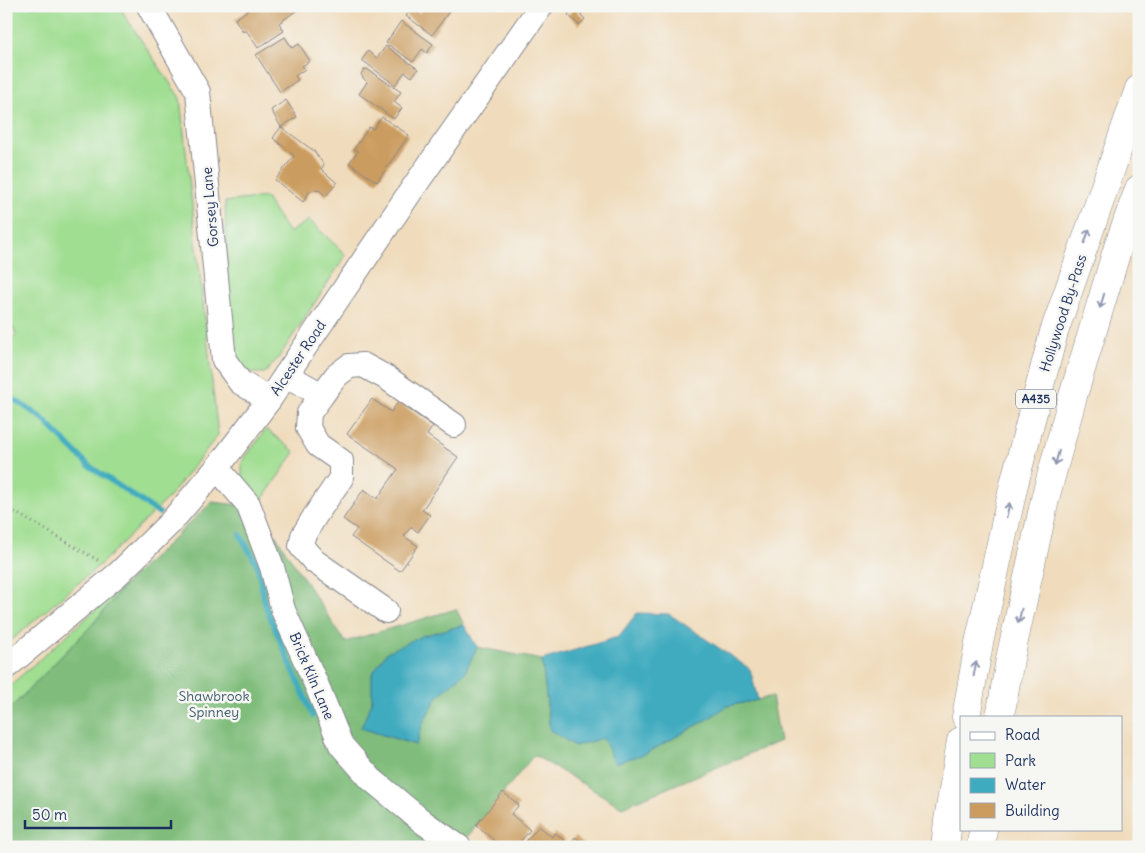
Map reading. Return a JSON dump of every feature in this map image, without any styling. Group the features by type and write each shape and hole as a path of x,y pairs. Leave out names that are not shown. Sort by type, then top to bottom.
{"highway":[{"name":"Hollywood By-Pass","path":"966,716 1014,484 1054,332 1139,90"},
{"name":"A435","path":"1000,716 1010,659 1046,495 1118,247 1139,189"},
{"path":"945,847 960,747"},
{"path":"981,847 983,830"}],"street":[{"name":"Gorsey Lane","path":"149,6 198,92 224,360 240,382 269,400"},
{"name":"Alcester Road","path":"6,667 118,574 170,523 217,468 269,400 413,188 541,6"},
{"path":"386,611 314,560 301,546 303,536 341,478 341,461 318,445 308,428 309,413 336,376 349,366 363,364 387,378 454,426"},
{"path":"286,375 322,396"},
{"name":"Brick Kiln Lane","path":"217,468 248,504 272,567 283,610 341,745 371,779 423,822 459,847"}],"path":[{"path":"6,507 118,574"}],"green space":[{"path":"6,6 120,6 180,98 218,435 171,495 102,563 6,645 6,344 16,334 6,313"},
{"path":"265,197 289,233 309,220 346,255 279,357 265,373 251,373 239,367 230,348 225,202"},
{"path":"266,429 295,452 257,507 242,478 242,462"},
{"name":"Shawbrook Spinney","path":"212,502 257,507 345,642 456,609 464,625 422,636 372,674 372,702 361,728 415,745 423,722 438,696 465,672 477,647 542,660 550,730 575,746 603,737 645,754 708,719 727,706 772,696 780,741 622,807 534,755 459,847 6,847 6,713 92,625 127,582"},
{"path":"127,582 92,625 6,713 6,689"}],"water":[{"path":"637,613 669,614 750,669 758,700 727,706 708,719 645,754 615,763 603,738 575,746 550,730 542,660 618,637"},
{"path":"464,625 477,647 465,672 438,696 423,722 416,745 361,728 372,702 372,674 387,652 422,636"}],"building":[{"path":"254,6 303,6 279,23 284,31 258,48 246,30 243,32 235,19"},
{"path":"424,6 453,6 432,35 406,16 412,8 419,13"},
{"path":"574,8 585,19 579,25 568,15"},
{"path":"401,21 433,44 427,53 422,49 413,62 386,43"},
{"path":"285,37 292,48 299,44 310,61 302,66 305,69 295,76 298,80 280,92 256,55"},
{"path":"386,46 418,69 412,77 405,72 395,85 362,60 368,51 377,58"},
{"path":"367,69 401,92 394,102 402,108 394,119 359,94 367,82 361,74"},
{"path":"286,100 297,117 281,127 271,110"},
{"path":"382,117 409,135 377,182 349,163 358,151 354,149 369,127 373,129"},
{"path":"281,127 314,151 324,165 321,169 337,183 326,196 319,190 310,191 303,202 275,180 294,156 273,138"},
{"path":"372,399 391,412 398,402 433,426 427,435 458,457 422,510 430,515 418,532 411,527 404,536 418,546 400,571 351,537 357,529 343,519 364,489 377,499 398,469 347,434"},
{"path":"503,792 519,805 511,814 530,830 516,847 502,847 476,825"},
{"path":"539,826 552,837 555,833 565,841 560,847 521,847"},
{"path":"575,837 587,847 568,847"}],"waterway":[{"path":"6,394 42,418 88,465 159,513"},
{"path":"240,535 257,564 266,608 313,716"}]}
